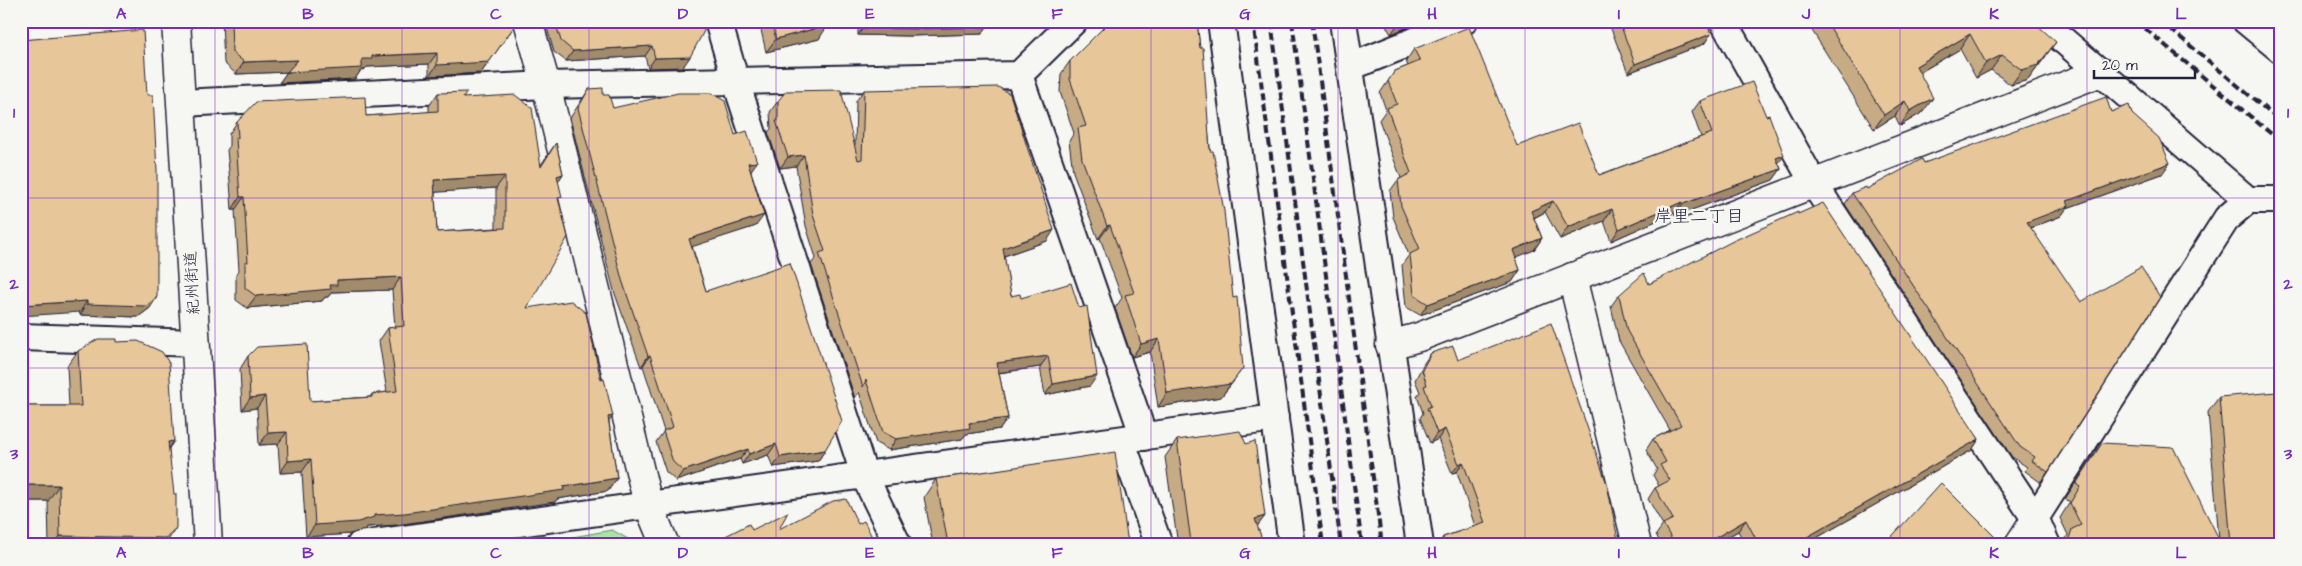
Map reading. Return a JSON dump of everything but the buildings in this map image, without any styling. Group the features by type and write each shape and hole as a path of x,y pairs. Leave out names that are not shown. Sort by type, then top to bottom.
{"street":[{"name":"紀州街道","path":"176,21 208,545"},
{"path":"528,21 546,85 648,504 665,545"},
{"path":"718,21 736,82 865,476 898,545"},
{"path":"181,102 546,85 1019,75 1074,21"},
{"path":"1221,21 1292,545"},
{"path":"1343,21 1420,545"},
{"path":"1350,67 1464,21"},
{"path":"1723,21 1814,184 2036,520 2047,545"},
{"path":"2041,21 2248,200"},
{"path":"2246,21 2281,50"},
{"path":"1390,345 1419,337 2101,72"},
{"path":"1019,75 1132,439 1159,545"},
{"path":"2018,545 2036,520 2227,218 2248,200 2281,200"},
{"path":"1572,277 1637,545"},
{"path":"21,337 196,343"},
{"path":"360,545 1275,418"}],"green space":[{"path":"612,530 639,545 528,545"}],"railway":[{"path":"1253,21 1323,545"},
{"path":"1271,21 1341,545"},
{"path":"1292,21 1362,545"},
{"path":"1312,21 1382,545"},
{"path":"2136,21 2281,142"},
{"path":"2161,21 2281,122"}],"district":[{"name":"岸里二丁目","path":"1699,216"}]}
